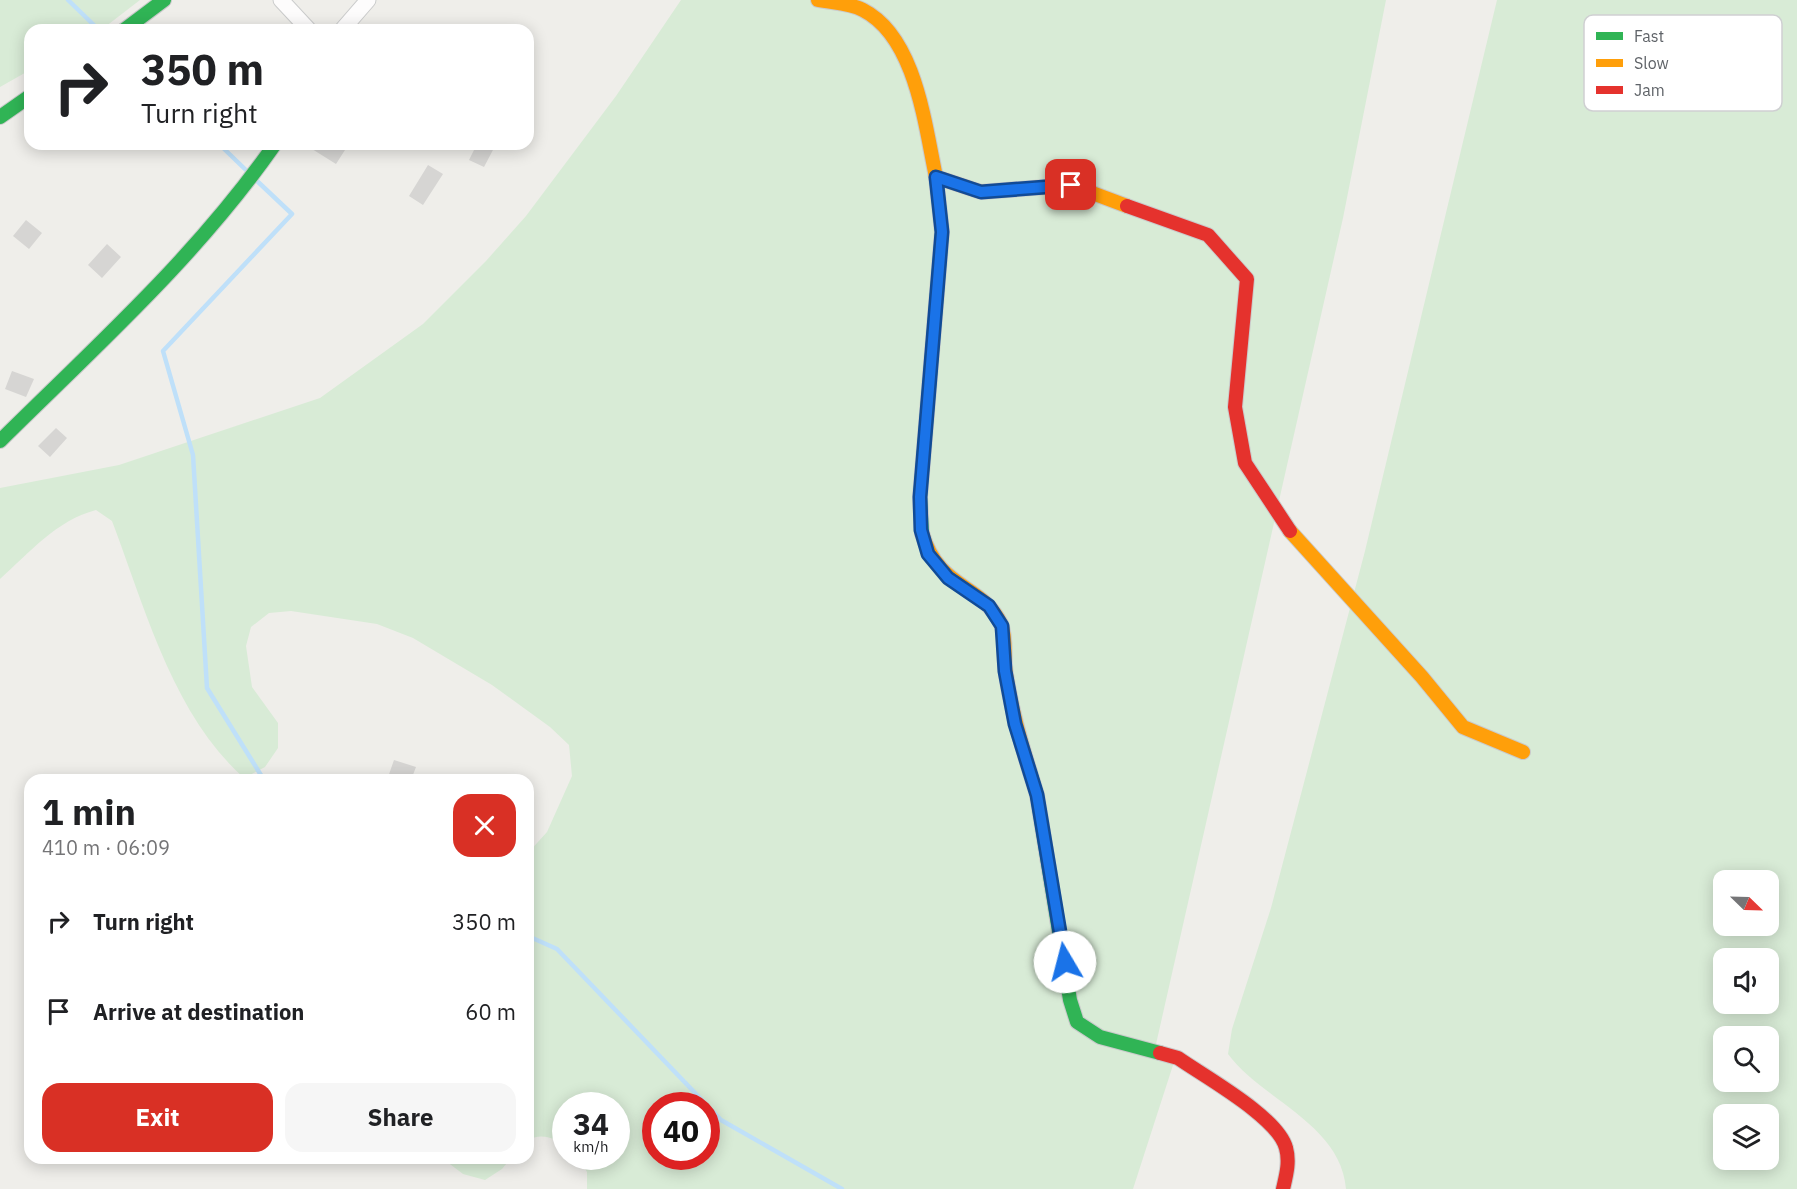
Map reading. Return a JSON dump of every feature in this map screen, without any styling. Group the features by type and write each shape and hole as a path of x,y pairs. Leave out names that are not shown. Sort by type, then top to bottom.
{"street":[{"path":"132,24 164,0"},
{"path":"281,0 303,24"},
{"path":"347,24 368,0"},
{"path":"818,0 866,11 899,46 913,79 936,177 942,232 920,497 921,530 928,554 948,578 989,606 1002,626 1005,671 1015,724 1037,795 1077,1022 1100,1037 1178,1058 1275,1127 1287,1144 1289,1170 1283,1189"},
{"path":"0,117 24,100"},
{"path":"0,441 117,326 217,222 271,150"},
{"path":"936,177 981,192 1071,185 1208,235 1248,279 1235,408 1245,463 1295,539 1422,677 1463,727 1523,752"}],"green space":[{"path":"0,0 140,0 109,24 24,24 24,73 0,87"},
{"path":"681,0 1386,0 1343,218 1154,1053 1174,1062 1133,1189 587,1189 586,1170 630,1170 630,1092 552,1092 552,1139 534,1138 534,846 547,832 572,776 569,745 550,727 492,685 413,638 377,624 291,611 269,613 251,627 246,646 252,687 278,723 278,748 265,767 252,774 240,774 219,752 198,724 180,692 150,624 112,521 96,510 69,521 44,538 0,579 0,488 119,465 320,398 423,324 486,261 526,216 616,96"},
{"path":"1497,0 1797,0 1797,1189 1346,1189 1341,1166 1330,1147 1298,1114 1260,1085 1228,1054 1232,1029 1271,908 1365,551"},
{"path":"450,1164 506,1164 485,1180 463,1174"}],"building":[{"path":"314,150 345,150 336,164"},
{"path":"474,150 493,150 484,167 469,160"},
{"path":"428,165 443,174 423,205 409,196"},
{"path":"26,220 42,233 29,249 13,236"},
{"path":"107,244 121,257 102,278 88,265"},
{"path":"12,371 34,379 26,397 5,389"},
{"path":"56,428 67,438 50,457 38,446"},
{"path":"394,760 416,767 413,774 389,774"}],"waterway":[{"path":"68,0 93,24"},
{"path":"225,150 248,172"},
{"path":"256,180 292,214 163,351 193,455 207,688 260,774"},
{"path":"534,939 557,949 721,1120 842,1189"}],"traffic: fast":[{"path":"132,24 164,0"},
{"path":"0,117 24,100"},
{"path":"0,441 109,335 179,262 245,185 271,150"},
{"path":"922,533 920,497 942,232 936,177"},
{"path":"1030,772 1037,795 1070,1000 1077,1022 1100,1037 1160,1053"}],"traffic: slow":[{"path":"818,0 863,10 881,23 895,40 915,84 936,177 981,192 1071,185 1127,206"},
{"path":"1290,531 1422,677 1463,727 1523,752"},
{"path":"922,533 938,565 983,601 1001,624 1010,699 1030,772"}],"traffic: jam":[{"path":"1127,206 1208,235 1247,279 1235,407 1245,463 1290,531"},
{"path":"1160,1053 1178,1058 1239,1098 1270,1124 1286,1148 1288,1158 1283,1189"}],"route":[{"path":"1065,962 1037,795 1015,724 1005,671 1002,626 989,606 948,578 928,554 921,530 920,497 942,232 936,177 981,192 1071,185"}]}
